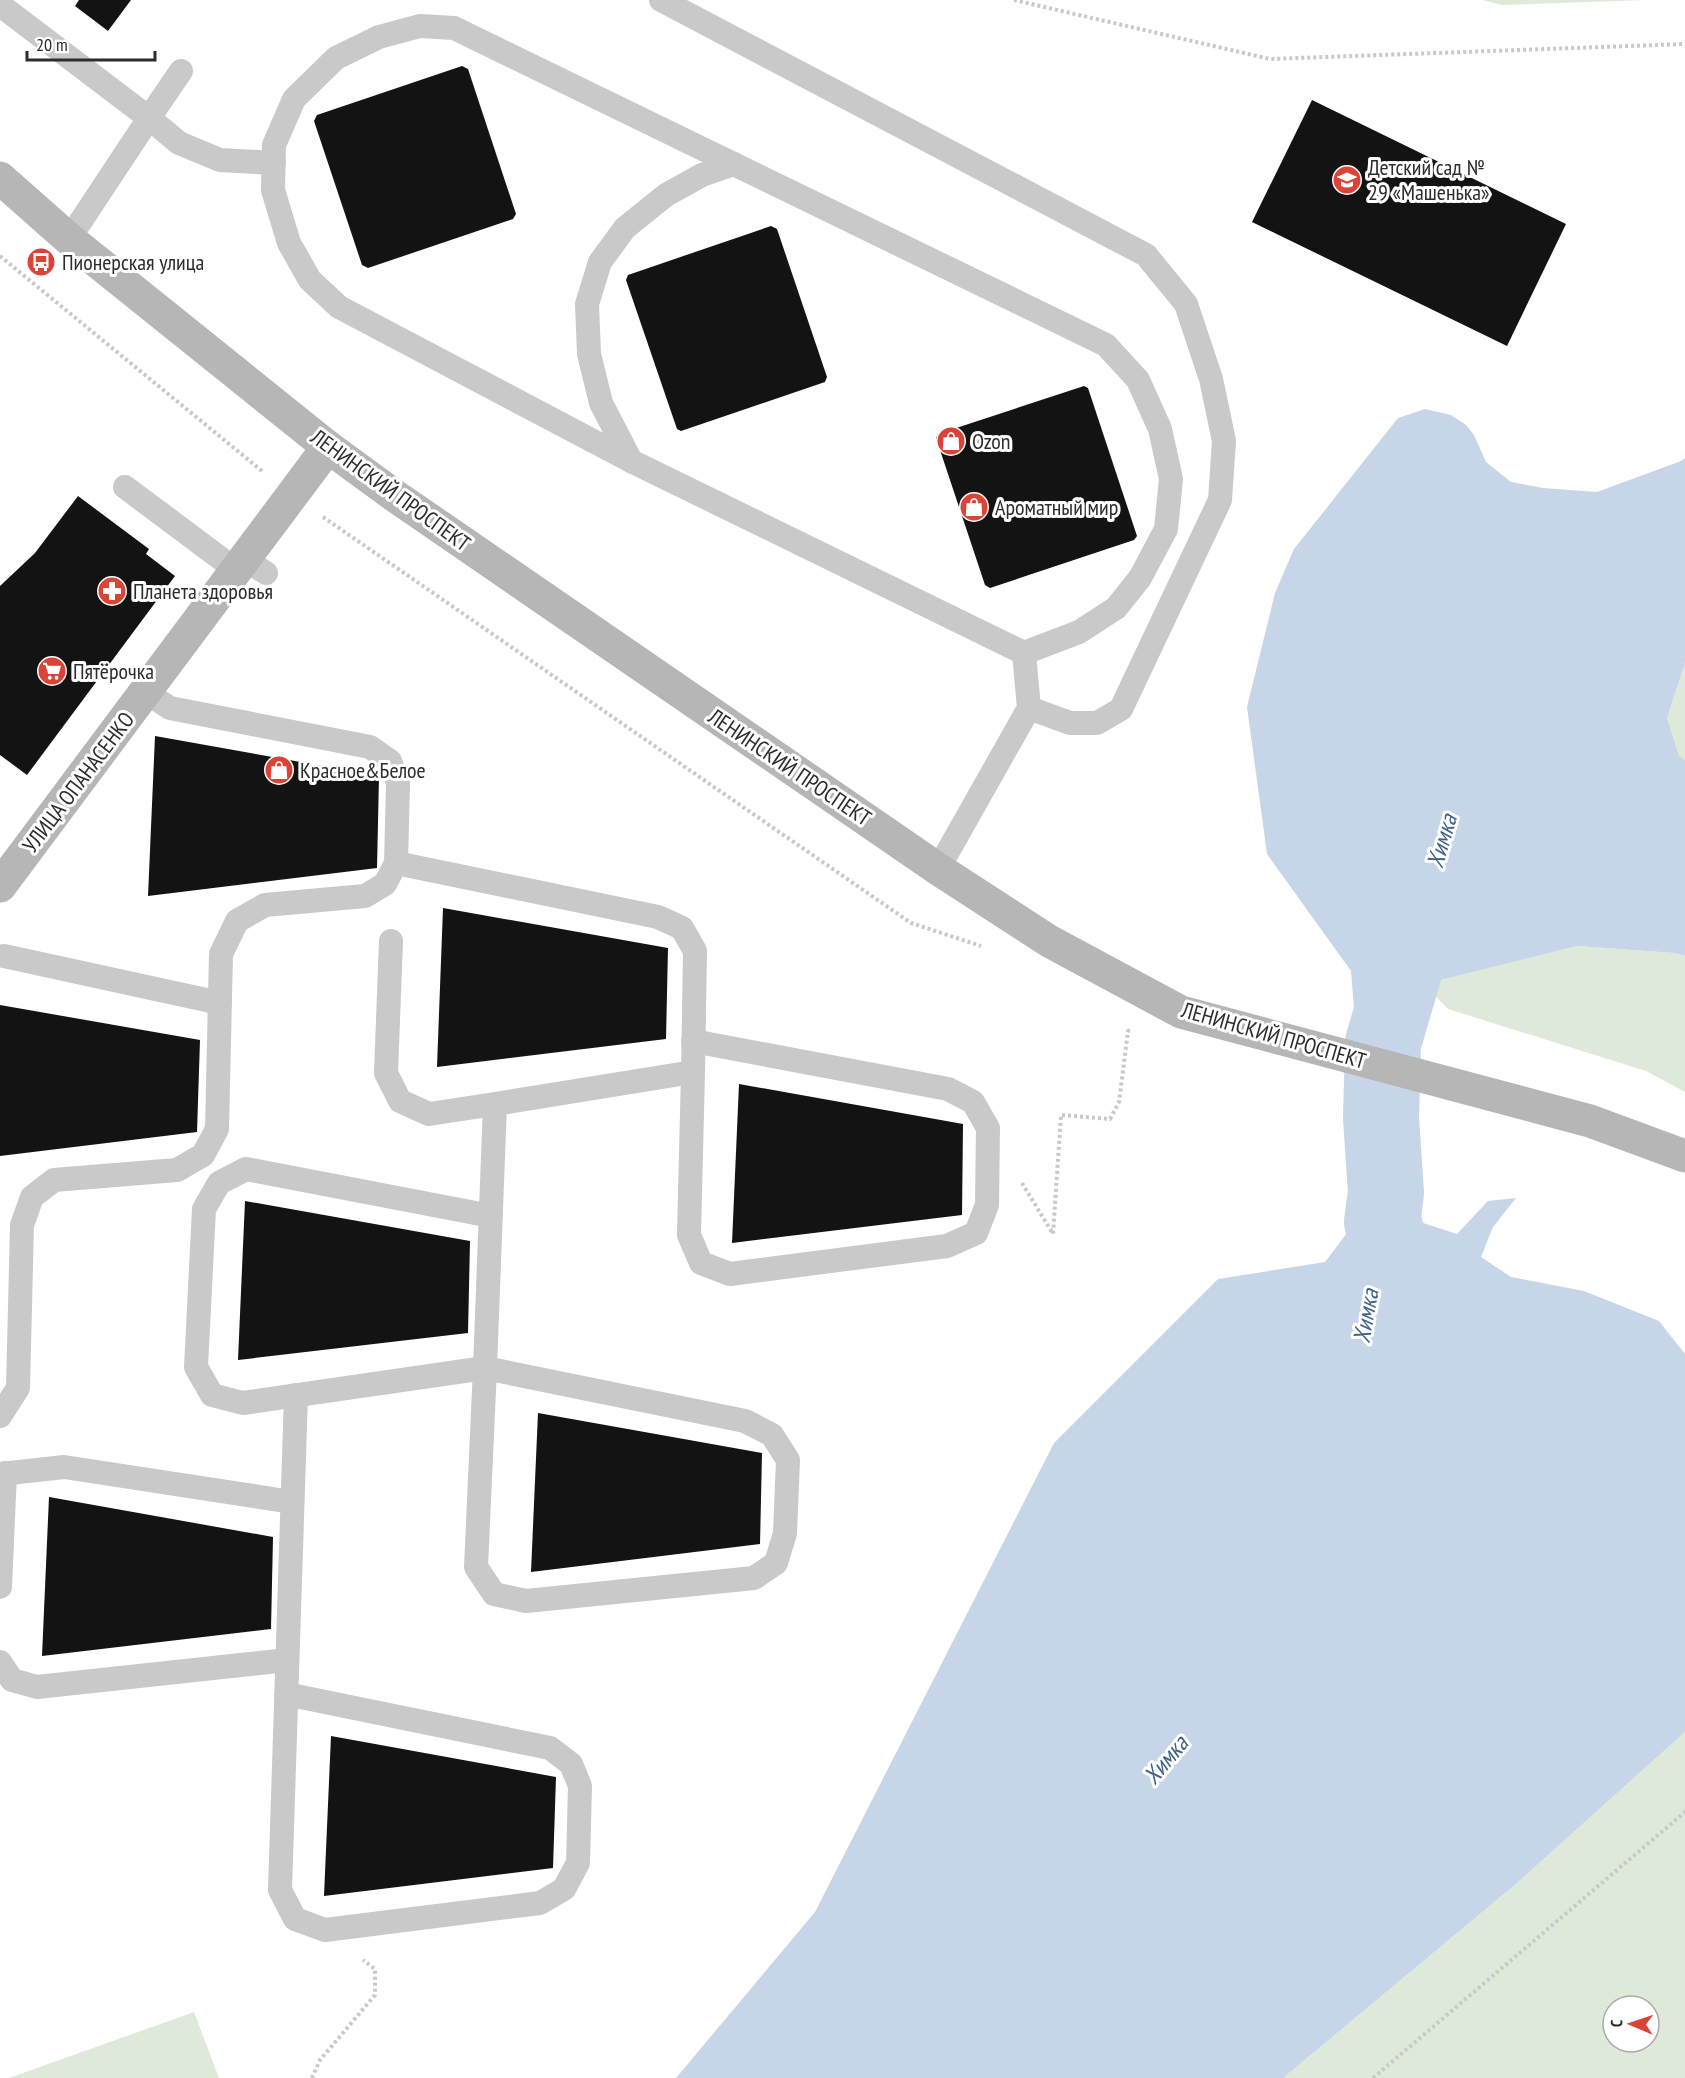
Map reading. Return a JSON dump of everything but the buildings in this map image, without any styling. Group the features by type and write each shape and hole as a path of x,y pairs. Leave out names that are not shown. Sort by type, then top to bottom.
{"main road":[{"name":"ЛЕНИНСКИЙ ПРОСПЕКТ","path":"0,178 69,239 328,447 938,869 1049,941 1181,1012 1590,1121 1685,1156"},
{"name":"УЛИЦА ОПАНАСЕНКО","path":"0,886 145,692 249,567 292,496 328,447"}],"lane":[{"path":"661,0 1150,247 1186,304 1211,379 1224,441 1221,500 1121,709 1097,723 1070,723 1029,708"},
{"path":"0,4 179,143 220,160 274,163"},
{"path":"420,26 454,28 1106,345 1138,380 1160,429 1171,479 1166,529 1140,578 1116,608 1079,632 1024,653 631,461 339,307 310,280 289,243 273,190 274,163 274,145 294,99 336,58 379,37 420,26"},
{"path":"69,239 181,71"},
{"path":"631,461 601,403 589,354 587,304 600,262 625,228 666,195 702,175 734,164"},
{"path":"124,487 249,567"},
{"path":"938,869 1029,708 1024,653"},
{"path":"0,1416 18,1388 11,1280 22,1225 32,1197 54,1180 177,1170 203,1155 217,1129 221,954 237,921 266,905 365,896 385,885 396,863 398,783 390,761 370,747 170,708 145,692"},
{"path":"396,863 658,917 682,928 695,951 693,1041 693,1072 689,1235 701,1263 730,1274 947,1246 976,1233 987,1205 988,1128 973,1102 948,1089 693,1041"},
{"path":"391,942 386,1073 400,1101 429,1114 693,1072"},
{"path":"4,956 220,1003"},
{"path":"491,1216 246,1169 219,1183 204,1209 196,1367 212,1395 243,1403 485,1368 745,1421 772,1435 788,1460 785,1533 776,1563 754,1578 526,1601 494,1594 476,1567 485,1368 491,1216 495,1104"},
{"path":"286,1694 550,1748 571,1764 580,1786 578,1863 564,1890 540,1903 325,1930 295,1919 280,1890 287,1660 292,1502 296,1395"},
{"path":"0,1587 3,1474 64,1467 292,1502"},
{"path":"0,1662 12,1680 37,1687 287,1660"}],"path":[{"path":"1014,0 1270,59 1685,44"},
{"path":"0,256 292,496 911,923 990,949"},
{"path":"988,1128 1053,1234 1061,1115 1110,1119 1119,1102 1128,1031 1181,1012"},
{"path":"1373,2078 1685,1812"},
{"path":"312,2078 320,2060 375,1995 375,1970 325,1930"}],"green space":[{"path":"1483,0 1646,0 1502,5"},
{"path":"1685,663 1685,760 1679,757 1667,718"},
{"path":"1577,946 1674,953 1685,956 1685,1092 1646,1071 1448,1009 1423,984"},
{"path":"1685,1732 1685,2078 1283,2078 1517,1883"},
{"path":"194,2012 219,2078 9,2078"}],"water":[{"path":"1425,409 1451,415 1466,425 1474,435 1486,462 1511,482 1543,488 1597,492 1685,458 1685,663 1667,718 1679,756 1685,760 1685,956 1674,953 1577,946 1424,984 1410,1051 1356,1035 1351,971 1267,854 1247,707 1275,593 1294,549 1398,418"},
{"path":"1354,1108 1402,1125 1423,1223 1457,1234 1488,1201 1516,1198 1493,1227 1481,1257 1511,1277 1584,1291 1659,1321 1685,1354 1685,1732 1517,1883 1283,2078 676,2078 815,1912 1054,1443 1218,1279 1325,1262 1350,1229"}],"waterway":[{"name":"Химка","path":"1382,1222 1386,1193 1381,1118 1383,1043 1413,941"}],"place":[{"name":"Детский сад № 29 «Машенька»","path":"1347,180"},
{"name":"Пионерская улица","path":"41,262"},
{"name":"Ozon","path":"951,441"},
{"name":"Ароматный мир","path":"974,507"},
{"name":"Планета здоровья","path":"112,591"},
{"name":"Пятёрочка","path":"52,671"},
{"name":"Красное&Белое","path":"279,770"}]}
